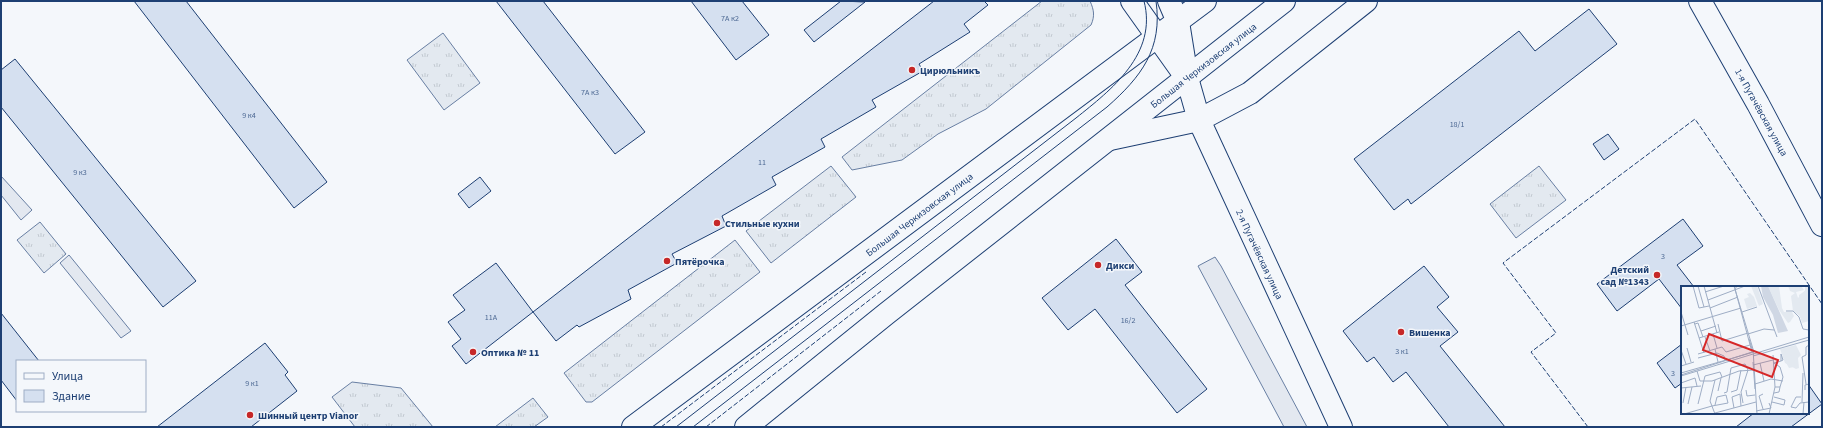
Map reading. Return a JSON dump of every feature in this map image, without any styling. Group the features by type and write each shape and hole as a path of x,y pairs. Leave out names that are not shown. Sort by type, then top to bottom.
{"main road":[{"path":"1132,1 1187,78"},
{"path":"1169,1 1178,22 1187,78"},
{"name":"Большая Черкизовская улица","path":"633,427 1064,105 1178,22 1204,1"},
{"name":"Большая Черкизовская улица","path":"746,427 1284,1"},
{"path":"1110,139 1199,120 1250,93 1366,1"},
{"name":"1-я Пугачёвская улица","path":"1700,1 1758,104 1822,225"},
{"name":"2-я Пугачёвская улица","path":"1187,78 1199,120 1341,427"}],"green space":[{"path":"1042,1 1090,1 1094,13 1091,25 986,109 938,134 902,160 852,170 842,157"},
{"path":"443,33 480,83 444,110 407,60"},
{"path":"831,166 856,197 771,263 746,231"},
{"path":"1539,166 1566,200 1516,238 1490,204"},
{"path":"40,222 66,254 44,273 17,240"},
{"path":"735,240 760,272 592,402 586,402 564,373"},
{"path":"352,382 401,388 433,427 355,427 332,397"},
{"path":"533,398 548,417 534,427 495,427"}],"shaded area":[{"path":"1,176 32,210 21,220 1,195"},
{"path":"69,255 131,331 121,338 60,263"},
{"path":"1215,257 1307,427 1284,427 1198,266"}],"building":[{"path":"134,1 186,1 327,182 294,208"},
{"path":"496,1 543,1 645,132 615,154"},
{"path":"691,1 742,1 769,35 736,60"},
{"path":"841,1 865,2 814,42 804,30"},
{"path":"934,1 984,1 988,5 964,24 970,32 919,64 923,71 872,100 876,107 821,139 825,147 772,177 776,185 722,216 726,226 672,254 677,263 628,290 631,299 579,327 577,325 556,341 533,312"},
{"path":"1589,9 1617,44 1411,204 1408,199 1394,210 1354,159 1519,31 1535,51"},
{"path":"15,59 196,281 163,307 1,107 1,70"},
{"path":"1608,134 1619,149 1604,160 1593,144"},
{"path":"480,177 491,191 469,208 458,194"},
{"path":"1683,219 1703,246 1677,265 1693,286 1681,286 1681,308 1659,279 1617,311 1597,284"},
{"path":"1116,239 1142,272 1125,285 1207,389 1177,413 1095,309 1068,330 1042,298"},
{"path":"496,263 533,312 466,364 452,346 461,339 448,322 465,310 453,295"},
{"path":"1424,266 1449,297 1437,307 1458,332 1440,346 1505,427 1449,427 1406,372 1393,382 1374,357 1367,362 1343,331"},
{"path":"1,313 38,360 16,360 16,400 1,380"},
{"path":"265,343 288,372 285,375 297,391 251,427 157,427"},
{"path":"1681,345 1681,384 1675,388 1657,363"},
{"path":"1809,385 1822,404 1809,414"},
{"path":"1753,414 1809,414 1791,427 1736,427"}],"tram line":[{"path":"676,427 1076,118 1117,83 1138,54 1144,38 1147,20 1144,1"},
{"path":"693,427 1107,107 1119,96 1139,73 1153,48 1156,34 1156,1"}],"fence":[{"path":"1588,427 1531,352 1556,333 1503,263 1695,119 1822,304"},
{"path":"661,427 866,272"},
{"path":"706,427 881,291"}],"place":[{"name":"Цирюльникъ","path":"912,70"},
{"name":"Стильные кухни","path":"717,223"},
{"name":"Пятёрочка","path":"667,261"},
{"name":"Дикси","path":"1098,265"},
{"name":"Детский сад №1343","path":"1657,275"},
{"name":"Вишенка","path":"1401,332"},
{"name":"Оптика № 11","path":"473,352"},
{"name":"Шинный центр Vianor","path":"250,415"}]}
